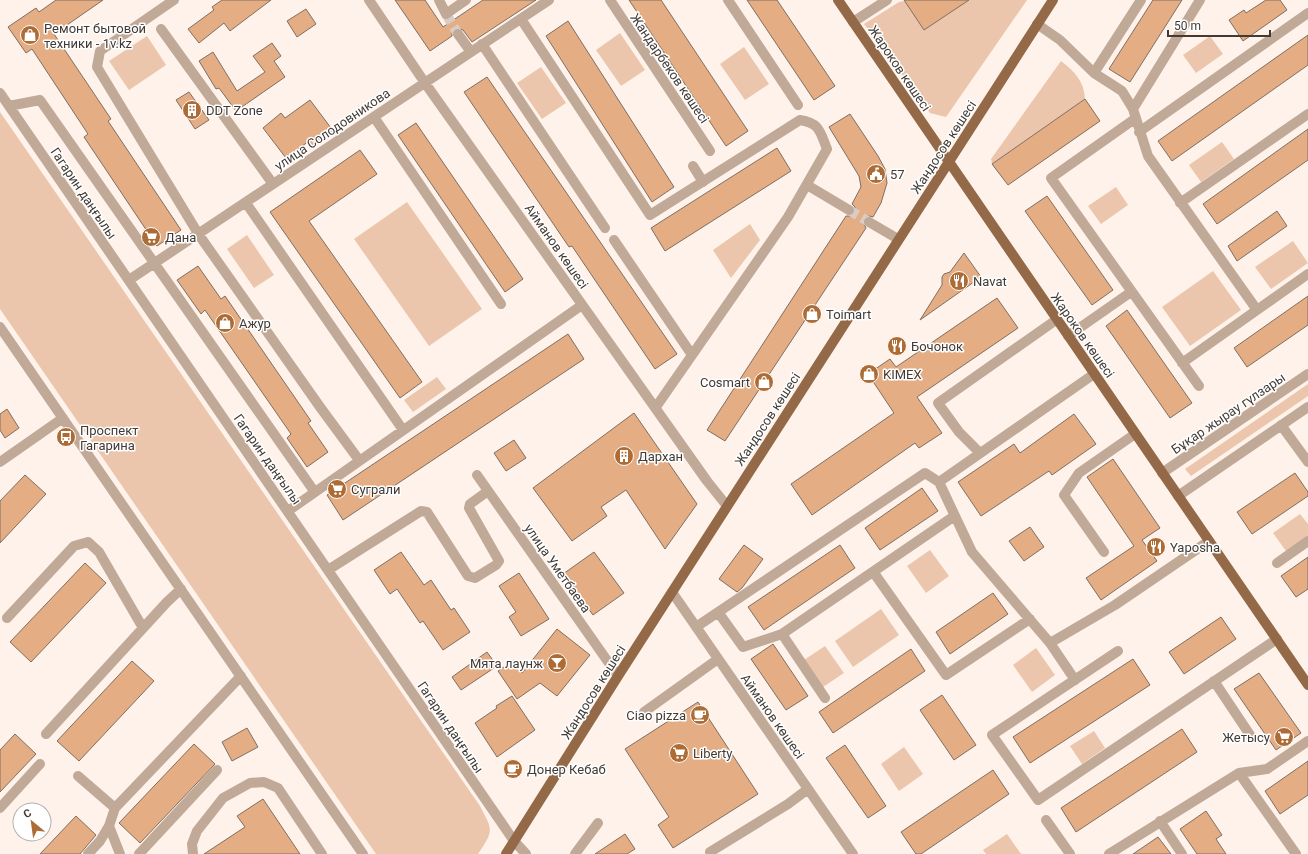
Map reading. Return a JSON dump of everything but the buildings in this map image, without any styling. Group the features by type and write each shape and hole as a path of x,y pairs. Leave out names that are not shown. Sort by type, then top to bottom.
{"main road":[{"name":"Жароков көшесі","path":"838,0 1056,320 1308,685"},
{"name":"Жандосов көшесі","path":"506,854 618,676 1053,0"}],"street":[{"path":"174,0 100,51 97,67 199,235 359,460"},
{"name":"Айманов көшесі","path":"370,0 424,83 656,407 707,481 727,506"},
{"path":"439,0 446,14 466,0"},
{"name":"улица Солодовникова","path":"129,280 199,235 549,0"},
{"name":"Жандарбеков көшесі","path":"610,0 710,151"},
{"path":"728,0 798,104"},
{"path":"853,22 887,0"},
{"path":"1094,73 1141,0"},
{"path":"1199,386 1051,178 1134,114 1200,0"},
{"path":"1139,132 1308,13"},
{"path":"521,19 650,215 800,120 812,122 818,128 827,149 788,217 656,407"},
{"path":"1037,24 1060,40 1094,73 1122,91 1134,114 1148,156 1257,310"},
{"path":"161,30 273,184"},
{"path":"458,34 471,52"},
{"path":"482,44 605,228"},
{"name":"Гагарин даңғылы","path":"0,93 514,841 526,854"},
{"path":"9,106 40,100 314,491"},
{"path":"1180,203 1308,114"},
{"path":"374,117 501,304"},
{"path":"692,166 703,182"},
{"path":"807,185 849,210"},
{"path":"246,203 403,430"},
{"path":"869,222 898,239"},
{"path":"614,240 692,355"},
{"path":"1182,363 1308,274"},
{"path":"1068,336 1131,292"},
{"path":"288,511 314,491 582,304"},
{"path":"980,453 959,432 938,403 1056,320"},
{"path":"0,327 363,854"},
{"path":"939,482 1094,374"},
{"name":"Бұқар жырау гүлзары","path":"1162,473 1308,374"},
{"path":"1178,496 1308,407"},
{"path":"0,462 62,418"},
{"path":"1281,425 1304,448 1308,462"},
{"path":"1104,552 1064,495 1079,473 1135,434"},
{"path":"696,627 925,473 939,482 954,517 972,552 1050,643 1075,680"},
{"name":"улица Уметбаева","path":"477,475 618,676"},
{"path":"328,570 421,511 424,511 427,512 468,576 474,578 496,565 499,561 469,508 470,504 488,491"},
{"path":"718,612 743,647 782,634 874,573 954,517"},
{"path":"1050,643 1115,605 1209,541"},
{"path":"1277,563 1308,541"},
{"path":"7,618 74,546 88,542 99,552 143,628"},
{"path":"874,573 946,675 1030,619"},
{"path":"46,734 143,628 181,589"},
{"name":"Айманов көшесі","path":"672,592 853,854"},
{"path":"782,634 825,698"},
{"path":"1118,651 992,735 1038,800 1277,639"},
{"path":"644,712 718,659"},
{"path":"88,854 100,841 109,826 115,808 241,676"},
{"path":"1214,681 1252,738"},
{"path":"1108,854 1239,773 1267,769 1308,741"},
{"path":"0,808 40,764"},
{"path":"139,854 217,770"},
{"path":"1239,773 1296,854"},
{"path":"78,776 115,808"},
{"path":"193,854 192,844 197,831 223,798 250,783 264,782 278,788 322,854"},
{"path":"710,852 788,804 808,789"},
{"path":"1046,820 1070,854"},
{"path":"1160,821 1182,854"},
{"path":"575,854 598,823"},
{"path":"109,826 120,854"}],"shaded area":[{"path":"969,0 1027,0 946,117 930,113 864,24 899,2 905,1 924,30"},
{"path":"620,33 645,70 621,86 596,50"},
{"path":"147,36 166,65 129,90 109,61"},
{"path":"1210,36 1223,54 1196,73 1183,55"},
{"path":"744,47 769,84 745,100 720,64"},
{"path":"1061,61 1078,77 1083,87 1085,99 992,164 991,159"},
{"path":"541,67 566,103 542,119 517,83"},
{"path":"0,112 480,806 490,830 487,840 478,854 376,854 0,309"},
{"path":"1222,142 1234,159 1201,182 1189,165"},
{"path":"1116,187 1128,205 1101,224 1088,206"},
{"path":"407,202 482,309 429,346 354,239"},
{"path":"750,224 760,240 731,278 713,250"},
{"path":"247,235 274,275 254,288 227,249"},
{"path":"1293,241 1308,263 1271,289 1255,267"},
{"path":"1213,271 1241,310 1190,346 1162,307"},
{"path":"437,377 446,389 413,412 404,400"},
{"path":"1308,384 1308,396 1191,476 1185,469"},
{"path":"1300,514 1308,524 1308,536 1286,551 1273,533"},
{"path":"930,550 949,576 926,593 907,566"},
{"path":"881,609 899,635 853,667 835,641"},
{"path":"825,646 844,673 820,689 801,662"},
{"path":"1036,648 1055,675 1032,692 1013,665"},
{"path":"1094,731 1105,748 1082,764 1070,746"},
{"path":"904,747 923,774 899,791 881,764"},
{"path":"1007,834 1021,854 986,854 983,850"}],"tunnel":[{"path":"446,14 458,34"},
{"path":"849,210 869,222"}],"place":[{"name":"Ремонт бытовой техники - 1v.kz","path":"30,35"},
{"name":"DDT Zone","path":"192,110"},
{"name":"57","path":"876,174"},
{"name":"Дана","path":"151,237"},
{"name":"Navat","path":"959,281"},
{"name":"Toimart","path":"812,314"},
{"name":"Ажур","path":"225,323"},
{"name":"Бочонок","path":"897,346"},
{"name":"KIMEX","path":"869,374"},
{"name":"Cosmart","path":"764,382"},
{"name":"Проспект Гагарина","path":"66,437"},
{"name":"Дархан","path":"624,456"},
{"name":"Суграли","path":"337,489"},
{"name":"Yaposha","path":"1156,547"},
{"name":"Мята лаунж","path":"557,663"},
{"name":"Ciao pizza","path":"700,715"},
{"name":"Жетысу","path":"1284,737"},
{"name":"Liberty","path":"679,753"},
{"name":"Донер Кебаб","path":"513,769"}]}
